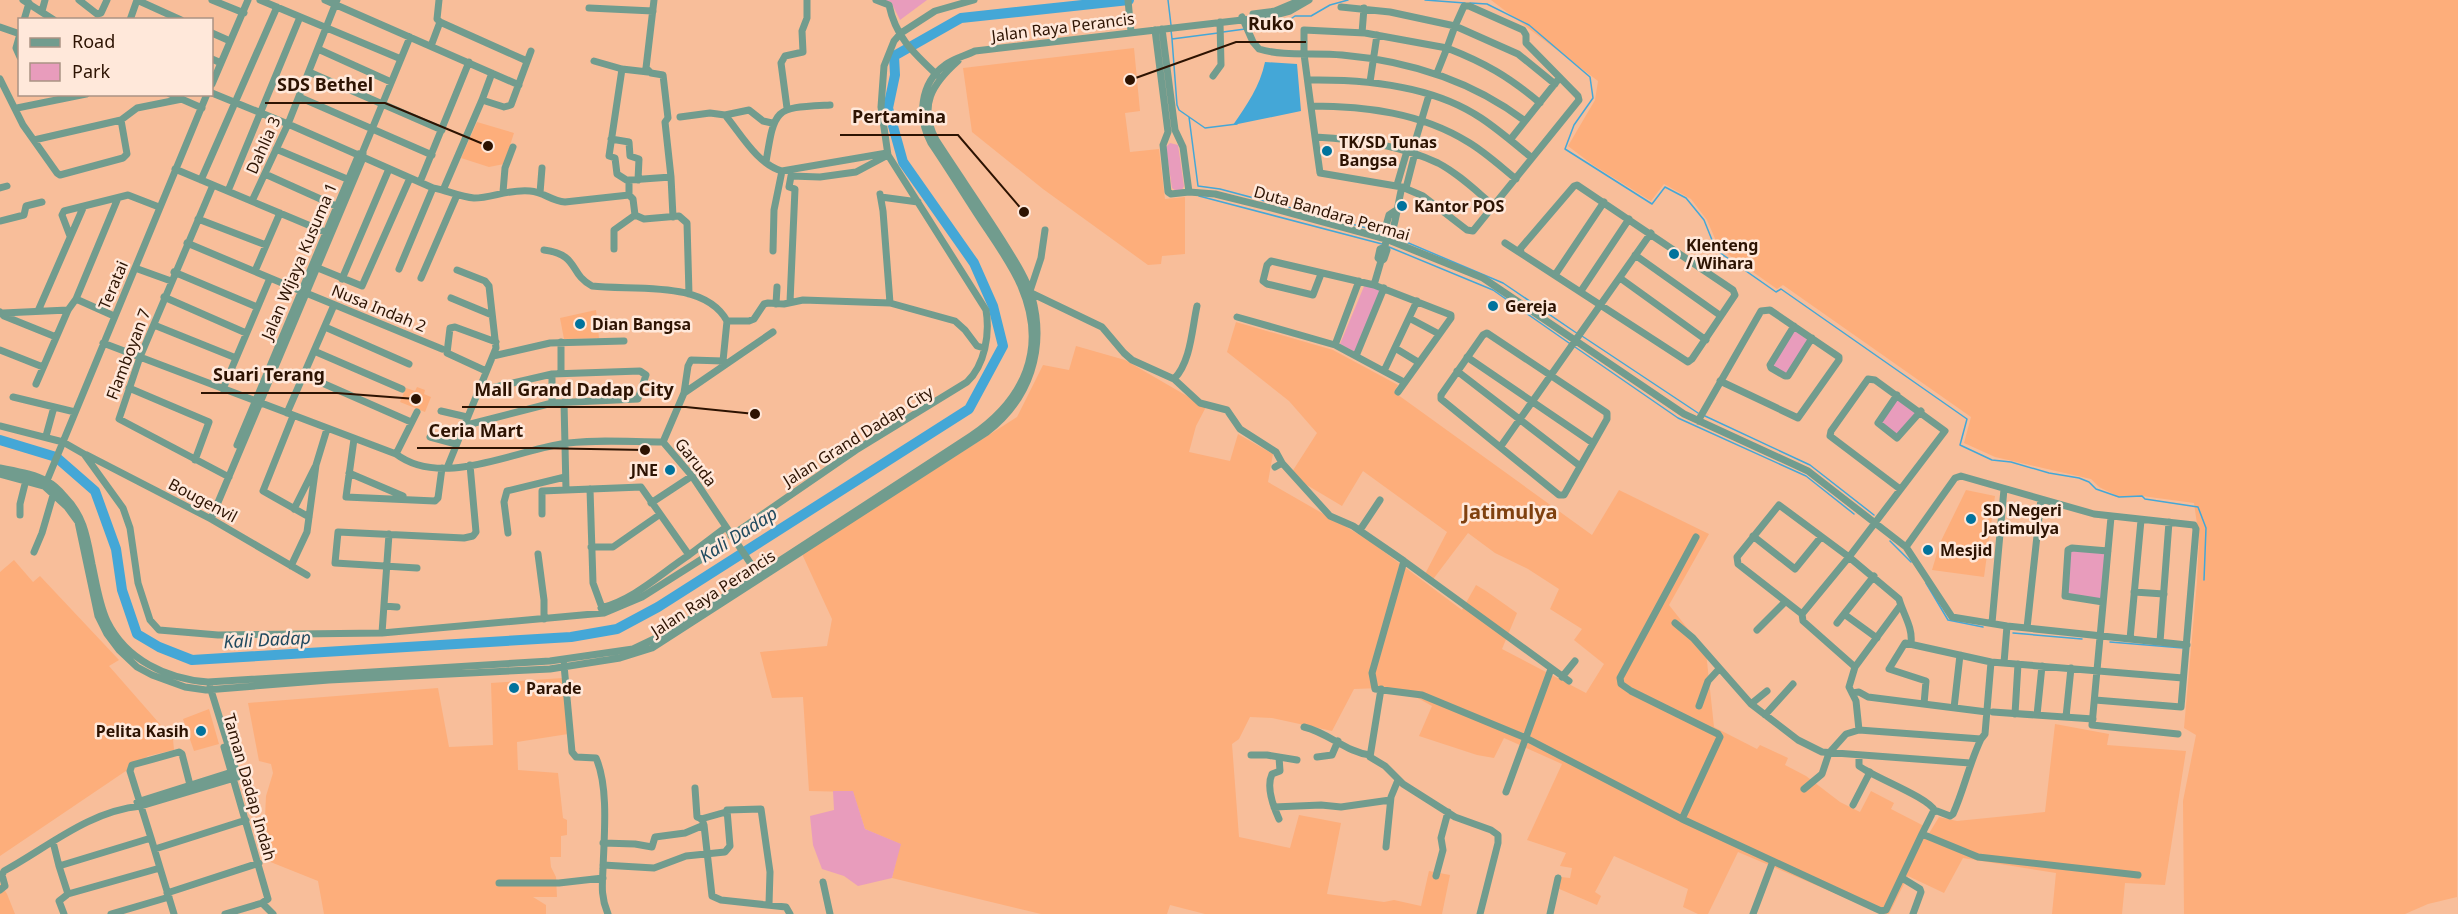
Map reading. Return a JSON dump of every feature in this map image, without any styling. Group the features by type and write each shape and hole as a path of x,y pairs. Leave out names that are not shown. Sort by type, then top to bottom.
{"street":[{"path":"42,11 45,0"},
{"path":"79,0 97,14 101,13 107,0"},
{"path":"131,18 137,0 177,18"},
{"path":"212,0 244,13"},
{"path":"213,82 248,0"},
{"path":"260,0 401,59"},
{"path":"325,0 336,2 519,84"},
{"path":"439,0 437,19 440,22 527,61"},
{"path":"648,72 646,68 654,0"},
{"path":"787,108 781,63 785,56 803,52 802,31 807,18 807,0"},
{"path":"876,0 889,5 894,26 901,33 903,41 938,76"},
{"path":"888,154 881,107 884,66 894,41 901,33 935,11 974,0"},
{"path":"1128,0 1131,28"},
{"name":"Jalan Raya Perancis","path":"1166,28 1245,23 1301,0"},
{"name":"Jalan Raya Perancis","path":"0,468 47,481 56,491 78,522 98,616 115,645 128,660 152,675 185,687 564,664 648,643 675,629 971,436 1003,410 1020,386 1029,362 1030,327 1027,292 927,136 923,120 922,104 926,89 946,64 975,51 1131,28 1220,26 1245,23 1283,14 1309,0"},
{"path":"24,18 26,2 51,18"},
{"name":"Dahlia 3","path":"252,201 288,124 336,2"},
{"path":"1437,73 1455,26 1464,6 1467,5 1523,30 1526,43 1518,54"},
{"path":"1341,6 1390,12 1455,26 1518,54 1578,96 1579,100 1476,229 1470,231 1423,196 1401,187 1320,173 1304,54 1303,32 1307,28 1377,35 1447,48 1490,66 1540,103"},
{"path":"201,180 277,7"},
{"path":"590,8 652,11"},
{"path":"1362,33 1364,9"},
{"path":"228,191 300,17"},
{"path":"431,46 440,22"},
{"path":"1245,23 1259,49 1374,59 1437,73 1482,92 1525,122"},
{"path":"1213,76 1221,65 1220,26"},
{"path":"0,27 18,33"},
{"path":"1166,28 1175,130 1183,147 1195,193"},
{"name":"Duta Bandara Permai","path":"1166,28 1168,132 1163,145 1168,192 1171,194 1215,194 1386,239 1483,278 1675,409 1803,467 1906,547 1951,615 2007,626 2187,645"},
{"path":"213,33 230,41"},
{"path":"1370,82 1377,35"},
{"name":"Jalan Wijaya Kusuma 1","path":"209,518 410,37"},
{"path":"1526,43 1558,81"},
{"path":"318,49 391,82"},
{"path":"482,100 508,106 531,51"},
{"path":"213,59 221,63"},
{"path":"594,61 622,69 663,75 674,216"},
{"path":"420,182 469,62"},
{"path":"622,69 609,156 615,158 617,174 628,181 671,177"},
{"path":"309,72 442,130"},
{"path":"444,188 492,73"},
{"path":"0,79 17,108 23,124 60,175 126,157 121,120"},
{"path":"1308,80 1370,82 1429,95 1474,114 1532,158"},
{"path":"1510,140 1558,81"},
{"path":"213,93 361,155 433,188 444,188 457,195 477,198 503,192 540,193 552,200 565,202 629,195"},
{"path":"1374,285 1387,250 1386,239 1392,232 1397,218 1395,212 1401,187 1429,95"},
{"path":"42,96 45,103"},
{"path":"17,108 77,96"},
{"path":"175,96 202,108"},
{"name":"Teratai","path":"47,481 206,96"},
{"path":"299,97 432,155"},
{"path":"34,140 121,120 138,108 182,99"},
{"path":"766,162 772,123 787,108 830,105"},
{"path":"1311,106 1371,109 1421,121 1469,142 1516,179"},
{"path":"680,117 710,113 725,115 749,110 763,121 772,123"},
{"path":"725,115 740,136 772,168 782,171 888,154"},
{"path":"1315,137 1353,140 1411,152 1454,174 1494,206"},
{"path":"611,139 629,142 630,156 639,159 638,180"},
{"path":"503,192 505,168 513,147"},
{"path":"276,149 347,179"},
{"path":"790,302 795,189 789,188 791,176 820,177 856,172 888,154"},
{"name":"Jalan Grand Dadap City","path":"731,536 856,450 967,382 979,367 984,348 986,310 888,154"},
{"name":"Jalan Wijaya Kusuma 1","path":"314,266 347,179 361,155"},
{"path":"540,193 542,168"},
{"path":"175,169 326,232"},
{"path":"342,279 388,169"},
{"path":"773,251 774,210 782,171"},
{"path":"265,174 336,206"},
{"path":"314,266 342,279 363,285 410,178"},
{"path":"628,181 629,195 633,199 635,215"},
{"name":"Flamboyan 7","path":"213,185 174,272 119,416 120,422 227,476"},
{"path":"1505,243 1688,362 1692,361 1735,296 1734,291 1579,185 1574,186 1520,249 1521,252"},
{"path":"399,269 433,188"},
{"path":"420,278 457,195"},
{"path":"70,236 62,213 131,196 159,207"},
{"path":"890,303 880,196 918,201"},
{"path":"36,384 68,310 76,299 118,198"},
{"path":"0,221 24,215 26,206 42,202"},
{"path":"1555,275 1604,202"},
{"path":"38,311 83,208"},
{"path":"255,271 280,213"},
{"path":"635,215 644,219 674,216 684,218 687,223 689,294"},
{"path":"614,249 614,230 635,215"},
{"path":"198,219 266,245"},
{"path":"1581,291 1629,219"},
{"path":"1045,230 1041,258 1027,292 1094,322 1109,333 1132,360 1174,379 1200,403 1227,410 1239,429 1276,452 1278,465 1330,516 1360,530 1565,679 1575,660"},
{"path":"1501,446 1651,233"},
{"name":"Nusa Indah 2","path":"187,243 442,349"},
{"path":"544,250 559,252 565,256 592,286 689,294 713,303 728,321 754,319 764,304 802,300 890,303 955,321 977,346 984,348"},
{"path":"1635,255 1721,316"},
{"path":"1322,274 1313,295 1267,284 1263,281 1270,261 1374,285 1450,315 1398,392"},
{"path":"135,268 171,281"},
{"path":"354,439 346,497 437,500 445,468 493,356 496,342 488,283 457,270"},
{"path":"174,272 257,307"},
{"path":"223,389 270,278"},
{"path":"1620,278 1706,340"},
{"path":"1335,345 1359,281"},
{"path":"776,304 777,287"},
{"path":"1356,356 1384,288"},
{"path":"164,297 246,333"},
{"path":"451,298 492,315"},
{"path":"76,299 114,316"},
{"path":"1384,371 1417,301"},
{"path":"309,518 265,494 264,488 304,375 334,305"},
{"path":"1174,379 1179,374 1186,357 1197,306"},
{"path":"2,312 68,310"},
{"path":"1700,419 1720,381 1761,311 1770,310 1838,354 1839,360 1798,418 1720,381"},
{"path":"2,312 4,316 56,337"},
{"path":"1237,317 1335,345 1404,382"},
{"path":"1409,318 1439,334"},
{"name":"Garuda","path":"728,321 723,361 691,360 684,393 663,442 692,476 759,575"},
{"path":"154,325 236,358"},
{"path":"1794,326 1770,365 1771,368 1788,376 1812,338"},
{"path":"325,327 409,364"},
{"path":"486,371 449,355 446,350 452,327 496,342"},
{"path":"684,393 773,332"},
{"path":"1487,333 1607,412 1607,419 1564,495 1559,495 1441,399 1441,395 1467,357 1487,333"},
{"path":"493,356 546,343 624,341"},
{"path":"561,342 561,373"},
{"path":"103,343 396,454 418,466 445,468 470,465 564,443 663,442"},
{"path":"1395,348 1418,362"},
{"path":"0,350 43,367"},
{"path":"314,351 402,389"},
{"path":"1467,357 1593,443"},
{"path":"463,426 552,403 638,399 646,375 640,371 561,373 478,391"},
{"path":"1457,371 1580,466"},
{"path":"552,374 552,403"},
{"path":"304,375 411,422"},
{"path":"1802,614 1945,433 1943,428 1897,394 1873,379 1868,379 1830,435 1900,489"},
{"path":"129,388 210,423 195,460"},
{"path":"1897,394 1878,423 1898,438 1921,411"},
{"path":"13,398 75,412"},
{"path":"564,402 566,490"},
{"path":"46,436 54,407"},
{"path":"441,411 467,417"},
{"path":"396,454 417,412"},
{"name":"Bougenvil","path":"0,426 46,436 84,454 209,518 307,575"},
{"path":"291,566 307,532 316,465 327,429"},
{"path":"430,437 456,444"},
{"path":"84,454 123,508 130,528 138,583 153,626 159,630 218,635 382,633 544,619 602,610 642,597 708,555 716,548 711,539"},
{"path":"294,510 316,465"},
{"path":"417,568 335,563 337,533 464,538 473,536 476,532 470,465"},
{"path":"349,473 408,498"},
{"name":"Jalan Raya Perancis","path":"0,474 26,480 47,481"},
{"path":"651,503 692,476"},
{"path":"508,533 504,502 507,490 565,477"},
{"path":"1906,547 1958,477 1966,477 2111,517 2191,524 2196,529 2181,707 2095,700"},
{"path":"20,515 26,480"},
{"path":"542,514 542,491 638,486 689,555"},
{"path":"590,489 593,583 602,610"},
{"path":"1992,623 2004,489"},
{"path":"34,552 56,491"},
{"path":"2027,628 2041,499"},
{"path":"1360,530 1380,500"},
{"path":"1855,667 1803,621 1802,614 1738,564 1737,557 1777,507 1782,505 1874,576 1899,599 1912,630 1911,643"},
{"path":"591,547 613,547 659,515"},
{"path":"2111,517 2096,670 2094,726 2178,734"},
{"path":"2130,639 2141,520"},
{"path":"2160,642 2169,522"},
{"path":"602,610 638,591 726,527"},
{"path":"382,633 389,534"},
{"path":"1754,536 1795,569 1821,537"},
{"path":"1682,819 1720,737 1631,691 1621,684 1620,678 1696,537"},
{"path":"2103,602 2065,596 2068,550 2072,548 2108,552"},
{"path":"538,554 544,619"},
{"path":"1404,561 1372,673 1375,689 1422,695 1526,738 1682,819 1881,911 1886,910 1935,811"},
{"path":"1837,623 1874,576"},
{"path":"2134,592 2164,594"},
{"path":"1757,630 1785,602"},
{"path":"384,606 397,607"},
{"path":"1860,730 1856,701 1849,687 1855,667 1900,606"},
{"path":"1845,614 1877,638"},
{"path":"1675,623 1693,638 1751,704 1798,740 1822,752 1970,763"},
{"path":"2004,663 2007,626"},
{"path":"1924,704 1926,681 1893,672 1889,668 1902,645 1911,643 1991,662 2183,678"},
{"path":"1954,708 1960,655"},
{"path":"1859,756 1857,764 1917,797 1933,807 1935,811 1950,816 1953,814 1990,712 1991,662"},
{"path":"564,664 572,752 576,757 596,758 600,774 606,817 602,897 608,914"},
{"path":"2015,714 2018,664"},
{"path":"2037,716 2042,666"},
{"path":"2066,717 2071,668"},
{"path":"1506,792 1551,669"},
{"path":"1698,706 1708,681 1719,669"},
{"path":"1765,715 1793,684"},
{"name":"Taman Dadap Indah","path":"207,686 235,774 259,863 267,896 264,902"},
{"path":"1370,755 1381,689"},
{"path":"1751,704 1767,691"},
{"path":"1852,693 1859,692 1868,697 1990,712 2093,719"},
{"path":"1304,726 1322,732 1355,752 1370,755 1398,780 1448,812 1491,830 1499,839 1480,914"},
{"path":"1804,789 1822,774 1829,753 1846,734 1860,730 1982,739"},
{"path":"1317,757 1332,755 1338,741"},
{"path":"174,914 130,771 133,764 180,752 190,785"},
{"path":"1251,755 1297,760"},
{"path":"1279,819 1274,807 1270,777 1280,771 1280,757"},
{"path":"1853,805 1870,772"},
{"path":"0,890 6,885 2,872 86,822 190,785 235,774"},
{"path":"141,803 235,774"},
{"path":"1386,847 1390,800 1398,780"},
{"path":"695,788 697,818 702,822 714,898 786,907 789,914"},
{"path":"1274,807 1321,805 1341,807 1390,800"},
{"path":"603,843 652,847 655,837 685,833 702,822 726,812 762,810 770,872 769,904"},
{"path":"603,865 654,868 686,856 725,852 730,846 726,812"},
{"path":"1436,876 1443,850 1442,833 1448,812"},
{"path":"155,849 246,820"},
{"path":"1922,834 1978,857 2138,875"},
{"path":"59,866 151,838"},
{"path":"53,842 68,894"},
{"path":"1753,914 1773,861"},
{"path":"111,914 259,863"},
{"path":"64,914 59,901 68,894 160,868"},
{"path":"499,883 559,883 603,878"},
{"path":"1550,914 1558,878"},
{"path":"1902,878 1922,892 1914,911 1922,914"},
{"path":"823,882 830,914"},
{"path":"225,914 264,902 273,914"}],"shaded area":[{"path":"1491,0 2458,0 2457,897 2428,904 2405,914 2184,914 2183,801 2196,735 2184,728 2199,538 2194,503 2142,496 2119,497 2099,487 2091,479 1995,457 1964,443 1971,417 1783,285 1777,289 1719,248 1707,220 1691,199 1664,184 1651,201 1593,165 1568,146 1595,100 1598,81"},
{"path":"1134,48 1140,111 1125,113 1130,152 1159,149 1165,199 1185,197 1185,254 1162,256 1161,264 1148,265 1043,189 972,132 963,68"},
{"path":"477,122 514,133 504,164 489,167 461,158"},
{"name":"Dian Bangsa","path":"596,310 599,338 564,339 560,318"},
{"path":"1236,322 1333,350 1398,385 1394,392 1592,535 1619,490 1709,534 1669,605 1706,652 1714,727 1757,749 1760,745 1788,758 1785,765 1806,776 1840,802 1860,812 1871,791 1894,803 1891,809 1924,826 1928,835 1939,817 1957,821 2045,812 2055,724 2109,734 2107,745 2186,751 2165,885 2125,883 2122,914 2052,914 2056,873 1963,858 1944,893 1908,876 1889,914 1884,914 1738,852 1708,914 1698,914 1683,907 1688,889 1614,856 1595,892 1601,896 1597,905 1557,888 1561,877 1570,878 1572,868 1560,866 1566,853 1527,840 1562,764 1504,738 1494,758 1477,755 1419,736 1432,706 1416,697 1381,688 1354,689 1332,731 1272,718 1250,717 1239,739 1232,744 1239,837 1290,848 1299,815 1341,823 1327,894 1384,902 1394,900 1421,906 1429,871 1450,875 1442,914 1205,914 1170,905 1167,914 1041,914 892,878 900,844 865,829 853,792 809,791 803,697 772,698 760,652 827,646 832,619 802,554 1017,417 1043,365 1069,370 1076,346 1125,360 1206,407 1196,426 1189,452 1230,461 1238,434 1273,454 1268,482 1367,539 1462,610 1476,585 1517,613 1502,649 1586,693 1604,664 1574,640 1582,629 1550,609 1559,589 1528,569 1495,553 1468,533 1431,582 1424,576 1447,532 1363,471 1342,506 1290,475 1317,433 1289,401 1227,352"},
{"path":"417,387 425,390 424,394 431,397 425,412 400,402 406,388 415,391"},
{"name":"SD Negeri Jatimulya","path":"1966,490 1995,496 1984,577 1932,570 1940,543"},
{"path":"14,560 33,582 40,576 119,660 109,666 173,739 174,750 148,756 0,856 0,572"},
{"path":"563,678 568,734 517,742 518,770 558,773 563,818 567,820 567,835 561,836 561,857 550,857 551,867 556,877 557,897 533,897 546,905 546,914 324,914 318,881 263,859 266,796 273,773 271,764 259,761 248,703 438,688 449,747 493,745 491,683"},
{"name":"Pelita Kasih","path":"209,709 219,744 194,751 183,719"},
{"path":"0,883 7,894 15,914 0,914"}],"green space":[{"path":"884,0 927,0 900,20 891,2"},
{"path":"1170,143 1178,145 1184,186 1182,190 1176,191 1172,188 1166,147"},
{"path":"1365,284 1380,290 1355,352 1340,344"},
{"path":"1794,330 1809,341 1785,375 1771,366"},
{"path":"1896,399 1916,413 1899,438 1879,423"},
{"path":"2070,549 2105,553 2101,601 2066,596"},
{"path":"833,791 853,791 865,829 901,844 892,878 858,886 844,876 822,869 813,845 810,816 834,810"}],"water":[{"path":"1265,62 1297,64 1301,111 1233,125 1248,103"}],"waterway":[{"name":"Kali Dadap","path":"0,440 56,457 95,491 116,549 122,590 137,634 159,647 192,660 571,637 617,629 658,607 969,409 1003,346 993,306 974,263 903,162 888,108 895,75 894,56 961,18 1129,0"},
{"path":"1168,0 1171,25"},
{"path":"1249,28 1285,23 1295,16 1311,16 1330,5 1348,0"},
{"path":"1425,0 1465,3"},
{"path":"1470,3 1487,4 1529,25 1590,77 1593,98 1574,125 1565,149 1652,204 1665,187 1686,198 1704,220 1716,250 1776,292 1781,289 1967,419 1960,445 1992,460 2011,462 2049,473 2079,478 2089,482 2096,489 2119,497 2142,496 2145,499 2198,507 2206,528 2204,580"},
{"path":"1223,32 1245,29"},
{"path":"1171,30 1172,39 1218,33"},
{"path":"1172,39 1179,110 1205,128 1237,124"},
{"path":"1189,117 1198,186 1220,189 1385,233"},
{"path":"1199,196 1382,244"},
{"path":"1392,236 1503,283 1578,334"},
{"path":"1389,247 1493,290 1569,343"},
{"path":"1582,336 1698,413"},
{"path":"1575,347 1678,418 1806,476 1854,514"},
{"path":"1705,416 1810,465 1874,515"},
{"path":"1890,541 1911,562"},
{"path":"1926,583 1948,620 1983,627"},
{"path":"2013,633 2082,639"},
{"path":"2110,642 2183,648"}],"place":[{"name":"Ruko","path":"1130,80"},
{"name":"SDS Bethel","path":"488,146"},
{"name":"TK/SD Tunas Bangsa","path":"1327,151"},
{"name":"Kantor POS","path":"1402,206"},
{"name":"Pertamina","path":"1024,212"},
{"name":"Klenteng / Wihara","path":"1674,254"},
{"name":"Gereja","path":"1493,306"},
{"name":"Dian Bangsa","path":"580,324"},
{"name":"Suari Terang","path":"416,399"},
{"name":"Mall Grand Dadap City","path":"755,414"},
{"name":"Ceria Mart","path":"645,450"},
{"name":"JNE","path":"670,470"},
{"name":"SD Negeri Jatimulya","path":"1971,519"},
{"name":"Mesjid","path":"1928,550"},
{"name":"Parade","path":"514,688"},
{"name":"Pelita Kasih","path":"201,731"}],"district":[{"name":"Jatimulya","path":"1510,511"}]}
